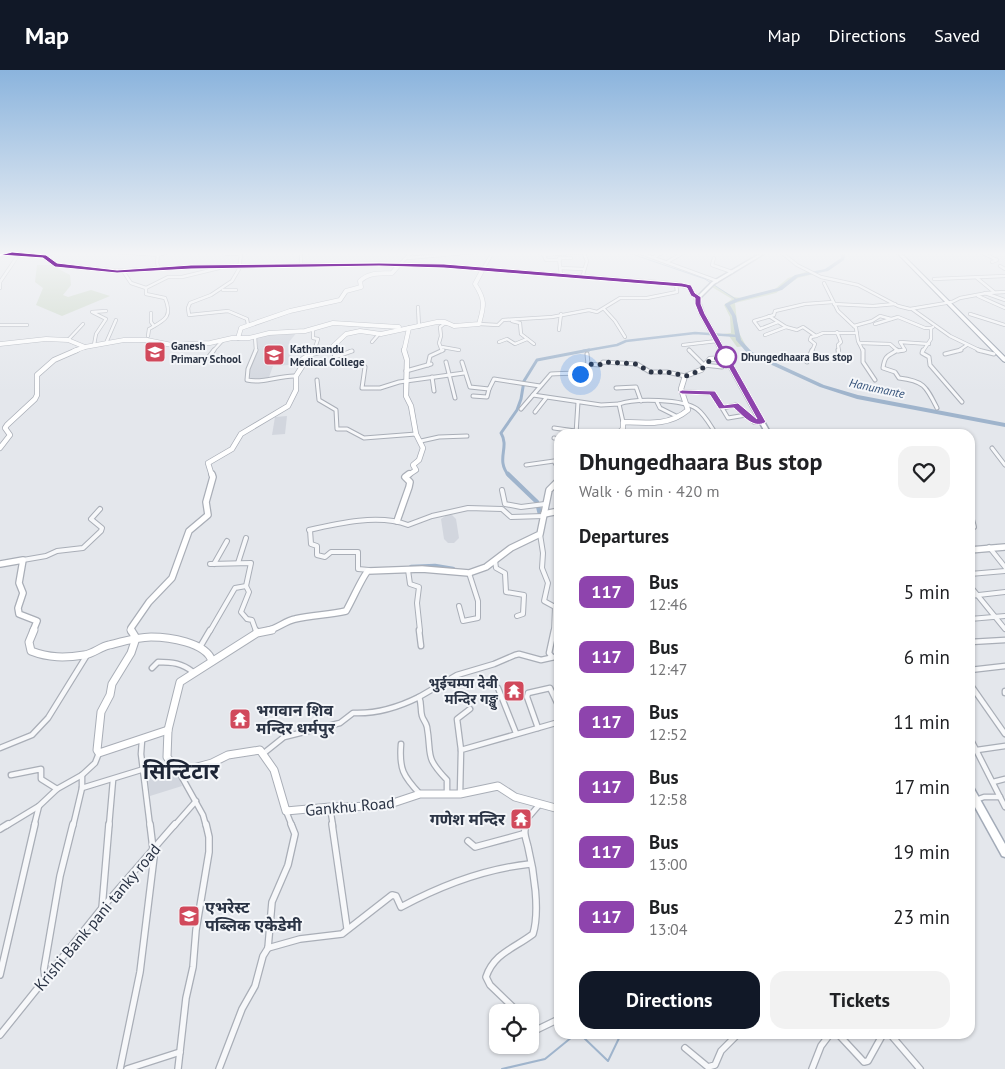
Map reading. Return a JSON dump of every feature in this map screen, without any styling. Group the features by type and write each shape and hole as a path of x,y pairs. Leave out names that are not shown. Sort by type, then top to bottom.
{"highway":[{"path":"946,299 1005,360"},
{"path":"950,303 1005,353"}],"main road":[{"path":"698,299 700,310 766,429"},
{"path":"975,804 1005,853"}],"street":[{"path":"148,336 149,330 168,317 168,306 165,299"},
{"path":"204,299 190,303 188,308 189,315 228,311 247,319 248,326"},
{"path":"238,338 240,330 248,326 296,308 341,299"},
{"path":"480,324 484,306 483,299"},
{"path":"0,448 10,435 5,428 7,425 35,399 37,394 37,375 54,360 85,347 124,340 147,340 172,345 210,343 255,337 269,333 313,329 333,323 403,328 419,327 437,322 454,326 500,325 501,321 509,319 549,317 589,310 597,312 619,299"},
{"path":"833,299 841,314 854,326 863,350 863,362 875,380"},
{"path":"885,299 912,309 950,303 959,299"},
{"path":"984,299 1005,308"},
{"path":"778,322 760,329 754,321 774,315 775,311 805,304 834,303 873,306 895,304"},
{"path":"418,307 419,327"},
{"path":"604,309 615,321 625,337"},
{"path":"912,309 932,327 982,352 994,354"},
{"path":"94,345 96,334 106,319 92,312 106,311"},
{"path":"152,313 151,322 154,326"},
{"path":"559,330 561,314"},
{"path":"970,314 1005,325"},
{"path":"769,316 786,327 797,330 802,327 816,336"},
{"path":"854,326 872,321 880,316 892,319"},
{"path":"875,324 898,317 925,328 932,327"},
{"path":"509,319 520,323 521,334 534,344"},
{"path":"106,343 116,320"},
{"path":"68,340 83,324"},
{"path":"406,371 430,365 429,357 443,351 439,343 441,336 440,327 444,324 449,324"},
{"path":"0,325 27,325"},
{"path":"765,335 786,327"},
{"path":"932,327 933,338 922,353 929,357 930,366 962,402"},
{"path":"136,638 131,632 133,624 149,602 172,578 189,531 208,516 206,502 213,477 208,463 232,449 240,434 288,406 296,390 296,376 304,365 304,359 314,353 332,348 346,334 360,331 379,334 403,328"},
{"path":"397,520 400,507 406,498 410,485 410,482 405,477 416,470 413,465 420,458 423,448 416,434 411,406 406,396 407,360 404,351 409,328"},
{"path":"313,329 313,338 318,339 314,353"},
{"path":"837,332 841,342 838,344 839,356"},
{"path":"807,362 815,344 810,340 816,336 823,333 857,333"},
{"path":"372,342 379,334"},
{"path":"255,337 256,353 250,362 246,380 264,382 277,377 296,376"},
{"path":"0,344 46,339 68,340 85,347"},
{"path":"499,342 507,339 515,344 527,339"},
{"path":"207,359 223,340"},
{"path":"683,345 717,341"},
{"path":"929,344 900,342 905,350 889,353 884,361 883,368 895,372 899,378 917,380 929,392 937,408"},
{"path":"859,343 890,344 898,351"},
{"path":"945,354 965,348 967,345"},
{"path":"442,347 460,350"},
{"path":"332,348 335,358 342,355 342,353 352,351"},
{"path":"689,350 698,361 706,366 722,367"},
{"path":"521,409 551,374 564,374 568,372 583,374 588,364 587,354"},
{"path":"588,364 600,365 605,362 637,364 650,372 667,372 686,376 706,366 711,359 726,358"},
{"path":"446,362 456,398"},
{"path":"462,362 470,388 489,389"},
{"path":"365,367 362,388 383,388 407,381 464,373"},
{"path":"623,422 668,423 679,418 688,410 682,392 686,376"},
{"path":"432,377 434,391"},
{"path":"473,396 487,397 491,382 494,379 540,386"},
{"path":"317,380 319,400 326,402 327,406 336,410 337,429 347,429 364,438 416,434"},
{"path":"616,388 636,387 641,401"},
{"path":"682,392 713,393 730,419 746,415"},
{"path":"533,395 601,406 619,404 623,401 657,402 688,406 704,416 713,429"},
{"path":"534,412 546,398"},
{"path":"576,429 578,402"},
{"path":"657,402 660,408 679,418"},
{"path":"619,404 623,429"},
{"path":"722,408 736,405 754,422 762,422"},
{"path":"554,428 558,429"},
{"path":"421,442 439,437 467,436"},
{"path":"992,448 1005,465"},
{"path":"526,465 554,461"},
{"path":"554,485 548,490 540,504 542,516 540,534 543,552 542,568 548,583 544,600 554,606"},
{"path":"502,490 505,504 521,507 540,504"},
{"path":"540,534 511,548 486,567 469,573 422,569 358,569 358,552 331,552 325,557 318,555 317,546 311,543 310,530 345,522 397,520 408,525 448,512 481,508 502,509 511,517 542,516 554,512"},
{"path":"0,564 46,556 57,551 78,550 86,547 101,531 102,528 91,519 100,509"},
{"path":"238,563 246,538"},
{"path":"226,541 212,564 251,563 246,586 250,592 242,606 241,612 248,619 252,620 256,633"},
{"path":"975,549 1005,547"},
{"path":"989,548 1005,566"},
{"path":"23,560 19,583 23,593 18,608 19,614 37,621 29,642 31,651 41,656 56,658 87,655 106,645 144,637 189,643 200,647 210,655 212,661"},
{"path":"496,560 496,568 505,573 507,593 524,595 523,614 517,616"},
{"path":"178,1069 186,998 193,967 196,930 209,852 207,825 196,801 167,757 168,730 180,682 256,633 275,629 294,619 344,612 348,609 359,589 364,574 370,570"},
{"path":"408,570 410,584 419,587 417,603 422,646"},
{"path":"975,574 1005,571"},
{"path":"459,606 463,621 478,618 478,601 469,573"},
{"path":"200,647 235,588 246,586"},
{"path":"975,592 1005,629"},
{"path":"975,595 1005,592"},
{"path":"975,619 1005,616"},
{"path":"178,772 212,763 228,755 256,749 264,753 284,737 340,723 353,714 368,714 409,702 457,675 494,664 515,655 519,654 541,660 552,657 549,653 554,634"},
{"path":"100,753 96,746 101,712 110,695 112,684 128,659 136,638"},
{"path":"975,642 1005,640"},
{"path":"0,748 32,735 48,718 87,655"},
{"path":"152,668 158,662 176,662 182,663 193,672"},
{"path":"975,669 1005,666"},
{"path":"498,688 516,734"},
{"path":"538,728 527,697 528,693 550,688 554,697"},
{"path":"975,691 1005,734"},
{"path":"419,697 422,704 422,717 427,724 429,755 434,766 447,780 446,796"},
{"path":"460,794 461,750 457,719 470,709"},
{"path":"461,750 554,723"},
{"path":"0,829 39,806 57,789 82,776 95,762 100,753 168,730"},
{"path":"120,1069 140,972 154,852 141,754 142,740"},
{"path":"401,744 399,762 403,776 420,794"},
{"path":"977,750 1005,746"},
{"path":"975,747 1005,807"},
{"name":"Gankhu Road","path":"264,753 280,787 286,811 330,807 384,806 420,794 446,796 498,786 515,797 554,807"},
{"path":"11,775 41,769 41,779 57,789"},
{"path":"82,788 144,769"},
{"path":"45,978 44,969 60,876 82,788 82,776"},
{"path":"992,782 1005,779"},
{"path":"102,908 113,780"},
{"path":"975,800 984,797 1000,797"},
{"name":"Krishi Bank pani tanky road","path":"0,1035 102,908 154,852 196,801"},
{"path":"510,1004 490,985 486,977 493,962 499,955 533,934 537,921 537,908 528,846 523,834 527,819 540,804"},
{"path":"0,975 2,958 39,806"},
{"path":"330,807 347,928"},
{"path":"218,1069 242,1009 255,986 263,956 268,948 272,902 288,865 295,834 286,811"},
{"path":"468,841 471,846 475,847 523,834"},
{"path":"268,948 300,938 342,934 347,928 392,895 396,896 401,907 432,890 498,867 530,864"},
{"path":"539,1029 554,1022"},
{"path":"685,1048 708,1067 712,1067 715,1065 721,1051 733,1039"},
{"path":"812,1069 827,1039"},
{"path":"843,1039 864,1062 868,1061 880,1039"},
{"path":"894,1039 920,1069"},
{"path":"127,1069 180,1052"}],"shaded area":[{"name":"Kathmandu Medical College","path":"298,331 289,342 293,349 289,365 273,366 268,380 247,380 246,377 254,356 255,337 265,333"},
{"path":"287,416 285,434 272,435 275,417"},
{"path":"447,515 452,515 456,519 459,538 454,543 448,543 444,539 441,519"},
{"path":"174,765 182,786 150,796 147,771"}],"green space":[{"path":"39,299 104,299 62,316 36,305"},
{"path":"732,299 753,299 735,303 738,331 746,346 737,347 729,336 723,336 723,334 731,333 730,317 724,305"}],"waterway":[{"name":"Hanumante","path":"743,299 727,305 734,316 739,340 750,353 822,386 857,397 1005,425"},
{"path":"583,351 617,345 626,341 695,333 738,336"},
{"path":"509,476 503,464 504,444 501,433 517,410 524,381 537,360 589,350"},
{"path":"508,474 537,502 541,518"},
{"path":"411,567 435,566 453,569"},
{"path":"502,1069 545,1059 570,1039"},
{"path":"585,1039 608,1061 619,1039"}],"bus line":[{"name":"117","path":"682,392 713,393 722,408 736,405 753,421 762,422 702,314 697,299"}],"place":[{"name":"Ganesh Primary School","path":"155,352"},
{"name":"Kathmandu Medical College","path":"274,355"},
{"name":"Dhungedhaara Bus stop","path":"726,357"},
{"name":"भुईचम्पा देवी मन्दिर गङ्खु","path":"514,691"},
{"name":"भगवान शिव मन्दिर धर्मपुर","path":"240,719"},
{"name":"गणेश मन्दिर","path":"521,819"},
{"name":"एभरेस्ट पब्लिक एकेडेमी","path":"189,916"}],"district":[{"name":"सिन्टिटार","path":"181,771"}],"route":[{"path":"580,374 583,374 587,364 599,365 605,362 637,364 650,372 667,372 686,376 701,370 711,359 726,357"}]}
